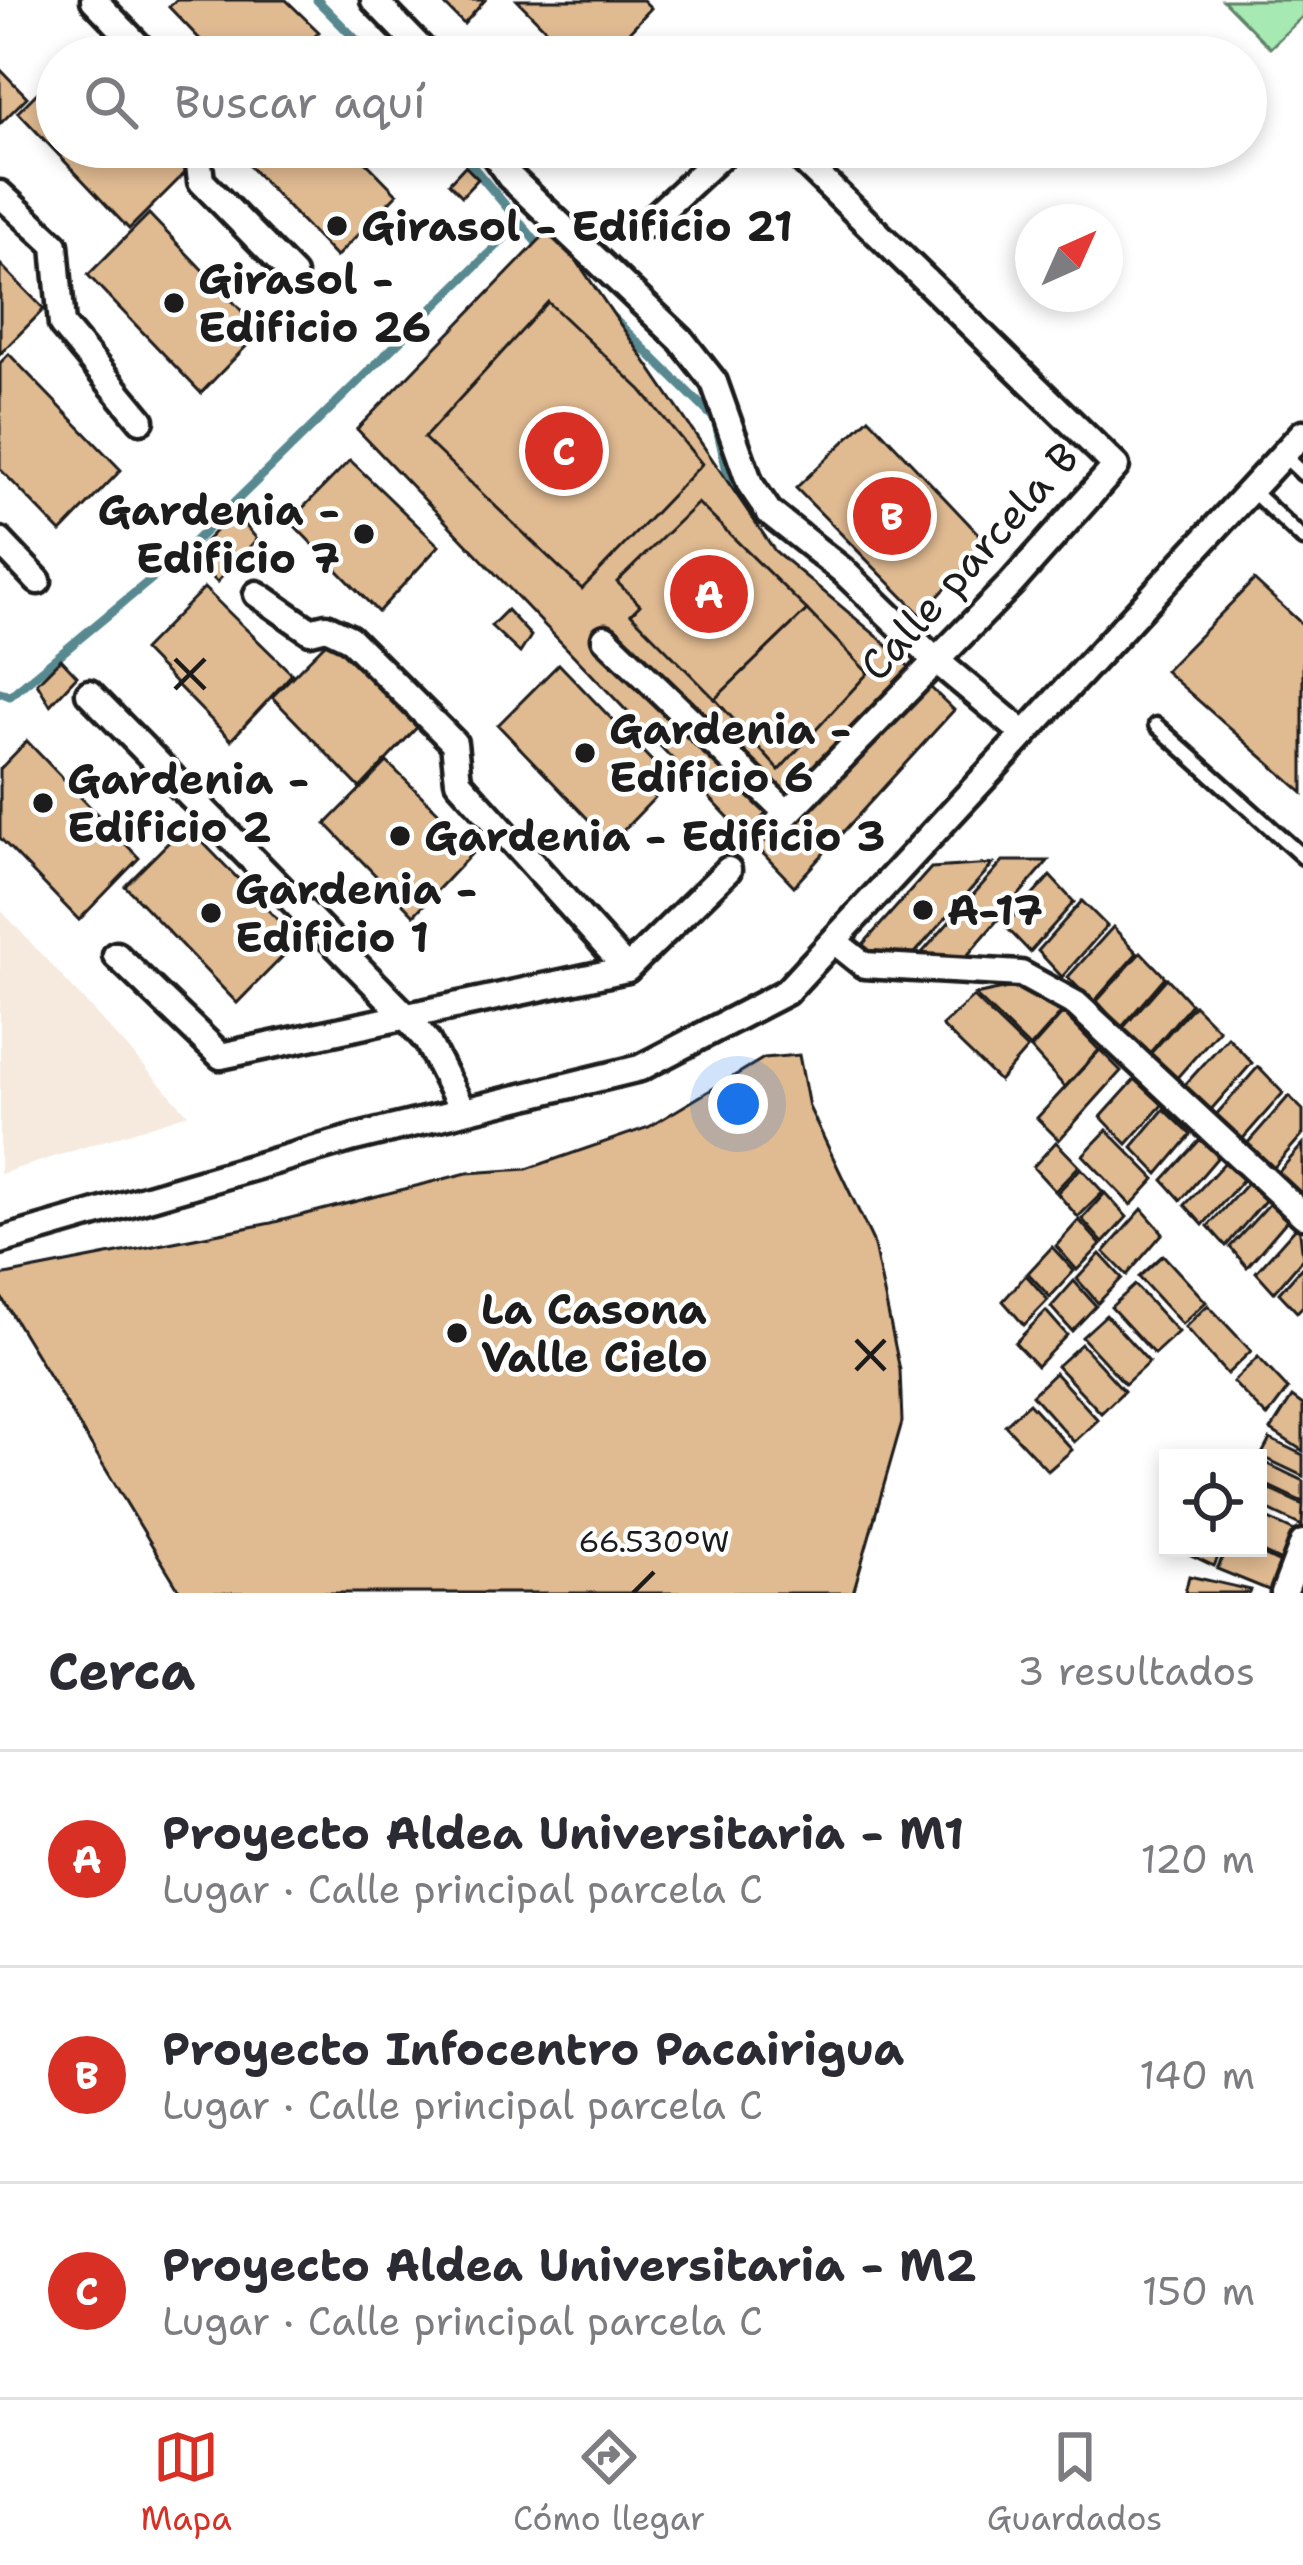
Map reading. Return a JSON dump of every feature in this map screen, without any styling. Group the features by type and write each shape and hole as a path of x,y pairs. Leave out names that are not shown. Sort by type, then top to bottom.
{"street":[{"path":"94,0 129,36"},
{"path":"374,0 409,36"},
{"path":"199,168 201,181 292,275"},
{"path":"504,168 681,340 714,382 750,484 769,512 842,569 936,660 1023,733"},
{"path":"646,224 707,168"},
{"name":"Calle parcela B","path":"605,638 780,820 1116,466 811,168"},
{"path":"0,194 55,245 62,325 140,420"},
{"path":"0,1241 640,1068 786,992 1303,433"},
{"path":"0,541 38,580"},
{"path":"257,594 310,632 339,629 454,743 458,781 627,968"},
{"path":"89,694 405,1015 427,1041 464,1112"},
{"path":"116,955 221,1056 627,968 728,871"},
{"path":"834,941 864,965 1021,974 1076,1004 1303,1215"},
{"path":"1284,1593 1303,1543"}],"lane":[{"path":"1282,454 1303,474"},
{"path":"1250,489 1303,539"},
{"path":"1156,725 1303,857"}],"shaded area":[{"path":"0,909 188,1114 0,1174"}],"green space":[{"path":"1223,0 1303,0 1303,16 1270,48 1267,36 1258,36"}],"building":[{"path":"176,0 286,0 319,32 315,36 197,36 169,7"},
{"path":"440,0 485,0 464,24"},
{"path":"517,0 643,0 651,8 625,36 552,36"},
{"path":"0,69 27,97 0,124"},
{"path":"36,94 36,131 18,112"},
{"path":"71,168 190,168 129,229"},
{"name":"Girasol - Edificio 21","path":"251,168 372,168 397,194 336,257"},
{"path":"463,168 478,179 462,196 449,183"},
{"name":"Girasol - Edificio 26","path":"149,214 261,331 201,393 88,275"},
{"path":"553,226 775,551 878,637 954,710 794,886 357,429"},
{"path":"0,264 44,309 0,354"},
{"path":"548,302 641,390 702,464 582,589 424,438"},
{"path":"9,354 121,470 61,532 0,469 0,363"},
{"path":"869,418 987,543 921,615 796,488"},
{"name":"Gardenia - Edificio 7","path":"350,460 439,546 378,612 290,521"},
{"path":"698,503 807,610 715,699 631,614 640,605 617,582"},
{"path":"234,512 257,539 217,582 191,556"},
{"path":"1254,580 1303,625 1303,793 1165,671"},
{"path":"204,588 292,674 231,740 143,650"},
{"path":"507,610 531,636 520,653 491,626"},
{"path":"807,610 868,673 779,770 715,699"},
{"path":"333,636 422,722 360,788 272,697"},
{"path":"61,659 77,676 50,705 37,683"},
{"name":"Gardenia - Edificio 6","path":"559,664 671,781 611,843 498,725"},
{"name":"Gardenia - Edificio 2","path":"27,741 139,858 79,920 0,838 0,769"},
{"name":"Gardenia - Edificio 3","path":"387,762 476,849 414,915 326,824"},
{"name":"Gardenia - Edificio 1","path":"186,825 298,941 237,1003 125,886"},
{"path":"1003,861 1048,861 960,964 913,963"},
{"name":"A-17","path":"993,864 908,961 857,951 931,868"},
{"path":"1050,876 1074,902 1030,952 1005,926"},
{"path":"1082,901 1107,926 1062,977 1038,951"},
{"path":"1113,927 1137,953 1093,1003 1068,977"},
{"path":"1141,952 1165,977 1121,1028 1097,1001"},
{"path":"1167,978 1191,1004 1148,1055 1123,1028"},
{"path":"1022,985 1062,1012 1030,1048 975,995"},
{"path":"973,997 1027,1049 999,1081 942,1026"},
{"path":"1194,1005 1219,1030 1174,1081 1150,1054"},
{"path":"1063,1013 1099,1050 1065,1087 1031,1049"},
{"path":"1228,1037 1252,1063 1208,1113 1183,1087"},
{"path":"1100,1050 1121,1071 1059,1140 1037,1118"},
{"name":"La Casona Valle Cielo","path":"799,1055 809,1107 873,1241 900,1370 902,1422 853,1593 181,1593 0,1295 0,1276 271,1223 467,1173 527,1169 649,1127 764,1058"},
{"path":"1258,1067 1283,1093 1239,1143 1214,1117"},
{"path":"1137,1077 1163,1104 1127,1144 1101,1117"},
{"path":"1289,1096 1303,1110 1303,1134 1270,1172 1245,1146"},
{"path":"1164,1109 1191,1135 1158,1174 1132,1147"},
{"path":"1107,1130 1155,1179 1131,1205 1083,1155"},
{"path":"1207,1132 1224,1150 1181,1200 1163,1180"},
{"path":"1056,1142 1079,1166 1055,1191 1033,1167"},
{"path":"1303,1144 1303,1199 1300,1201 1276,1175"},
{"path":"1229,1158 1247,1175 1203,1225 1185,1205"},
{"path":"1081,1168 1103,1192 1078,1217 1057,1193"},
{"path":"1252,1178 1269,1196 1226,1246 1208,1226"},
{"path":"1105,1193 1127,1217 1103,1243 1082,1219"},
{"path":"1273,1200 1290,1217 1247,1267 1230,1247"},
{"path":"1142,1209 1163,1233 1127,1275 1104,1252"},
{"path":"1079,1220 1101,1245 1077,1270 1056,1246"},
{"path":"1299,1224 1303,1258 1274,1292 1256,1272"},
{"path":"1052,1247 1074,1271 1050,1297 1028,1273"},
{"path":"1100,1254 1122,1278 1098,1303 1077,1279"},
{"path":"1163,1255 1206,1302 1182,1324 1139,1277"},
{"path":"1303,1266 1303,1306 1297,1312 1279,1293"},
{"path":"1026,1275 1048,1300 1024,1325 1003,1301"},
{"path":"1074,1281 1096,1306 1072,1331 1051,1307"},
{"path":"1135,1285 1178,1332 1154,1354 1111,1307"},
{"path":"1208,1305 1251,1351 1227,1374 1185,1327"},
{"path":"1046,1311 1067,1335 1037,1366 1015,1343"},
{"path":"1106,1315 1149,1362 1125,1384 1082,1337"},
{"path":"1081,1344 1124,1391 1101,1413 1057,1366"},
{"path":"1258,1357 1288,1389 1267,1417 1233,1382"},
{"path":"1055,1373 1098,1420 1074,1442 1032,1395"},
{"path":"1292,1397 1303,1405 1303,1451 1271,1430"},
{"path":"1029,1403 1072,1450 1048,1471 1005,1425"},
{"path":"1270,1439 1303,1455 1303,1476 1267,1459 1265,1449"},
{"path":"1267,1463 1303,1481 1303,1502 1267,1485"},
{"path":"1267,1488 1303,1505 1302,1526 1267,1509"},
{"path":"1267,1518 1301,1534 1288,1564 1267,1554"},
{"path":"1195,1557 1218,1557 1214,1566"},
{"path":"1223,1557 1267,1557 1288,1567 1276,1593 1217,1569"},
{"path":"1189,1576 1251,1590 1185,1593"}],"waterway":[{"path":"317,0 352,36"},
{"path":"474,168 543,250"},
{"path":"0,692 10,696 184,552 520,223"},
{"path":"611,316 715,419 732,493"}],"place":[{"name":"Girasol - Edificio 21","path":"337,226"},
{"name":"Girasol - Edificio 26","path":"174,303"},
{"name":"Proyecto Aldea Universitaria - M2","path":"564,451"},
{"name":"Proyecto Infocentro Pacairigua","path":"892,516"},
{"name":"Gardenia - Edificio 7","path":"364,534"},
{"name":"Proyecto Aldea Universitaria - M1","path":"709,594"},
{"name":"Gardenia - Edificio 6","path":"585,753"},
{"name":"Gardenia - Edificio 2","path":"43,803"},
{"name":"Gardenia - Edificio 3","path":"400,836"},
{"name":"A-17","path":"923,910"},
{"name":"Gardenia - Edificio 1","path":"211,913"},
{"name":"La Casona Valle Cielo","path":"457,1333"}]}
